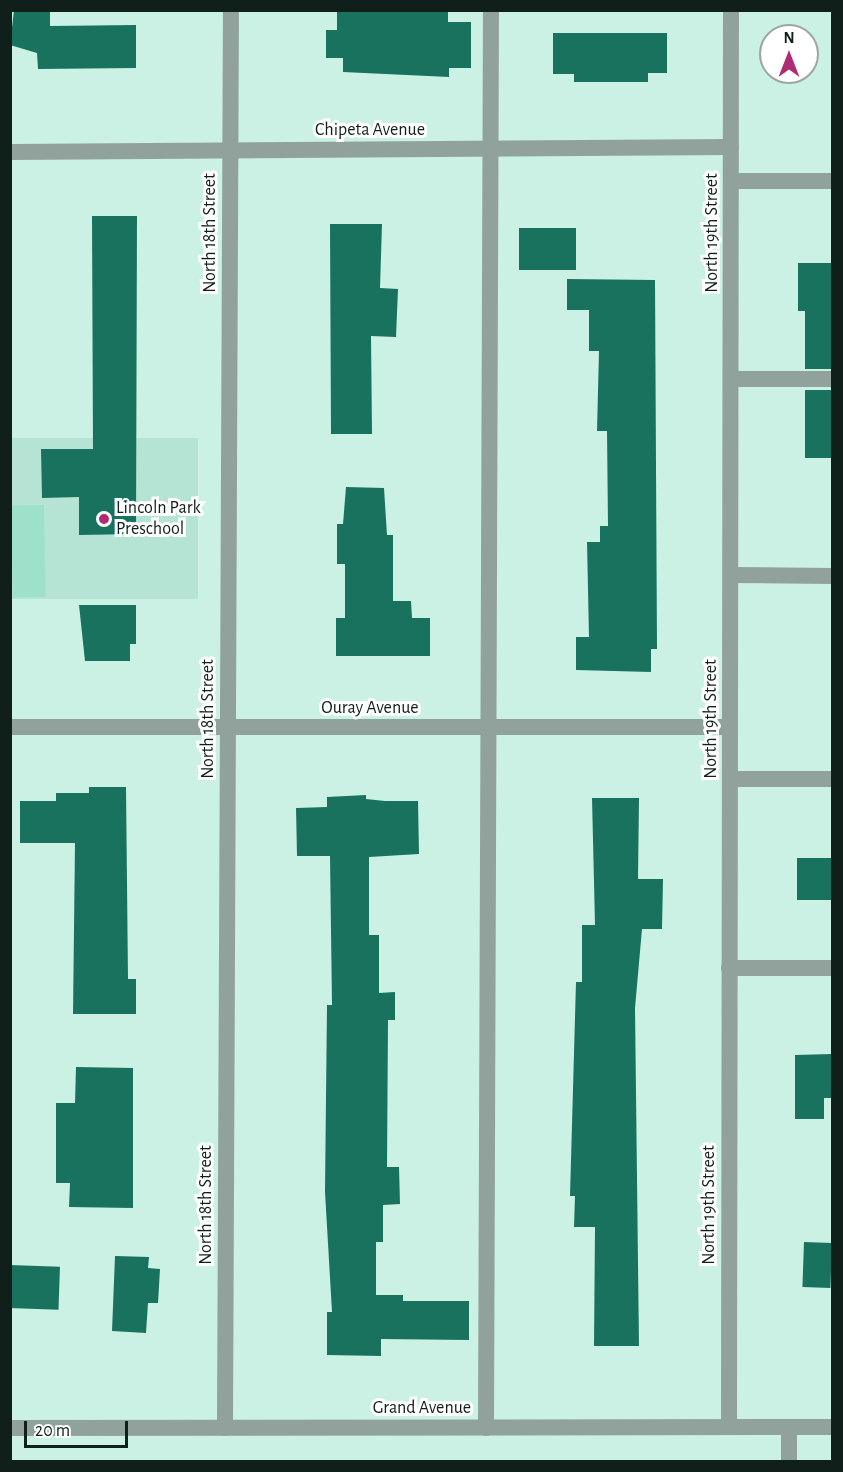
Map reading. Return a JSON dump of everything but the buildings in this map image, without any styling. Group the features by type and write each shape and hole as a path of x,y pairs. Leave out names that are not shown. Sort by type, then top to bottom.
{"street":[{"name":"North 18th Street","path":"225,1428 231,10"},
{"path":"486,1428 491,10"},
{"name":"North 19th Street","path":"729,1427 731,10"},
{"name":"Chipeta Avenue","path":"10,153 731,147"},
{"path":"731,181 832,181"},
{"path":"732,379 832,379"},
{"path":"732,575 832,576"},
{"name":"Ouray Avenue","path":"10,727 730,727"},
{"path":"730,779 832,779"},
{"path":"729,968 832,968"},
{"path":"789,1427 789,1461"},
{"name":"Grand Avenue","path":"10,1428 832,1427"}],"shaded area":[{"name":"Lincoln Park Preschool","path":"11,438 198,438 198,599 11,599"},
{"path":"44,505 46,597 13,598 11,506"}],"place":[{"name":"Lincoln Park Preschool","path":"104,519"}]}
